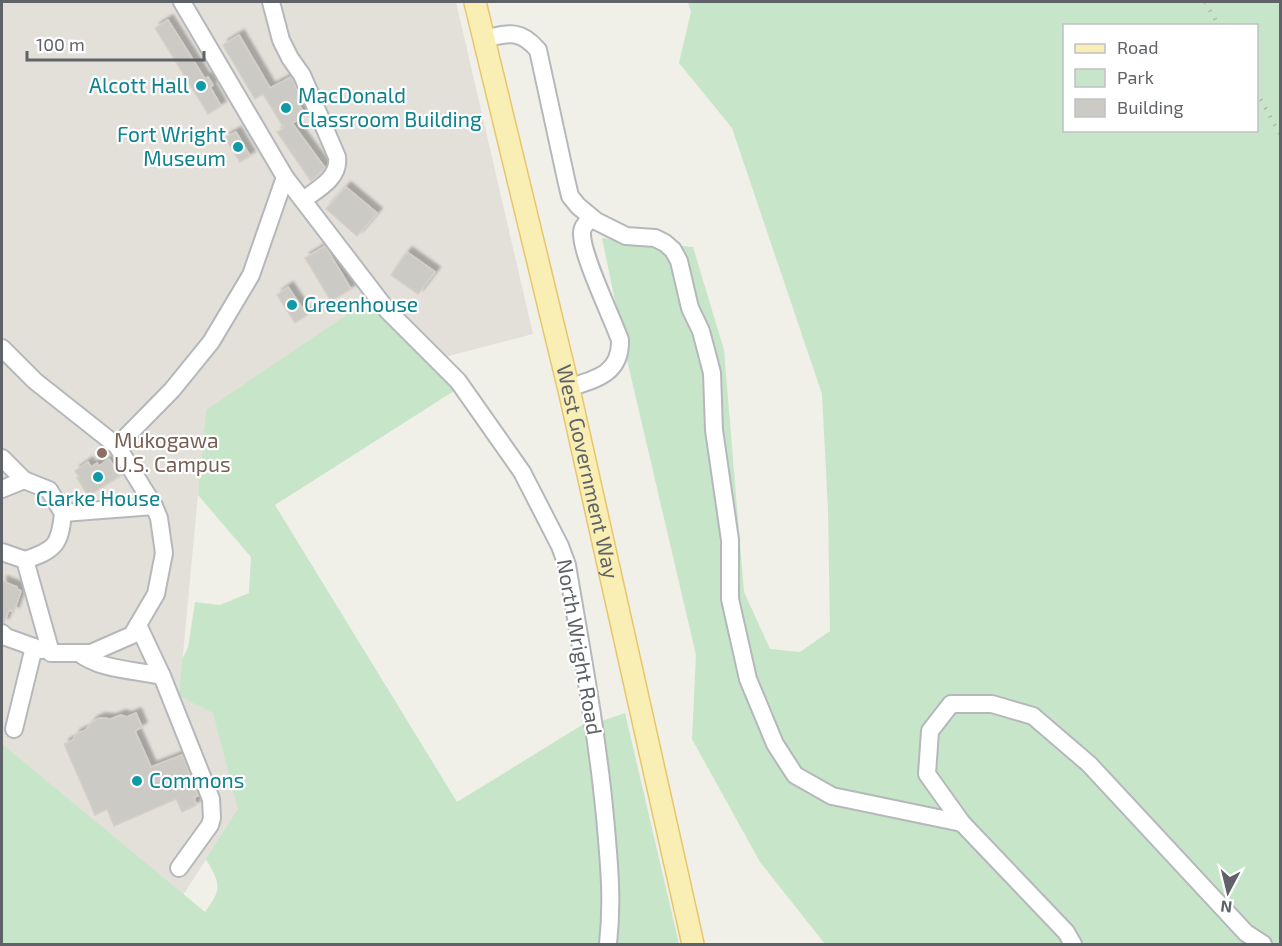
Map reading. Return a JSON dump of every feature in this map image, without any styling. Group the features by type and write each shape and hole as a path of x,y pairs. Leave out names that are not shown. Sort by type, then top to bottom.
{"main road":[{"name":"West Government Way","path":"475,2 568,388 693,945"}],"street":[{"name":"North Wright Road","path":"182,2 285,177 387,310 458,381 522,472 560,546 567,565 594,722 603,792 612,910 608,945"},
{"path":"271,2 281,40 303,75 339,166 336,173 303,200"},
{"path":"484,39 515,33 523,36 538,51 570,196 578,206 611,230 626,236 655,238 665,243 673,250 679,261 690,308 701,331 712,373 714,430 730,540 730,599 748,679 775,744 795,775 832,796 962,823"},
{"path":"117,446 172,390 211,342 251,275 285,177"},
{"path":"568,388 596,379 606,373 613,367 621,351 620,340 586,253 582,234 584,225 592,218"},
{"path":"2,348 35,381 117,446 154,506 159,518 164,553 156,594 135,630 91,653 51,653 6,637 2,633"},
{"path":"2,459 24,480 49,490 63,513 61,532 55,544 45,553 25,560 2,552"},
{"path":"2,489 24,480"},
{"path":"63,513 154,506"},
{"path":"25,560 51,653"},
{"path":"135,630 162,676 205,780 212,810 210,825 179,868"},
{"path":"14,729 34,647"},
{"path":"79,653 109,666 162,676"},
{"path":"1073,945 1066,932 962,823 927,774 930,731 951,704 992,704 1033,716 1089,764 1246,933 1263,945"}],"shaded area":[{"name":"Mukogawa U.S. Campus","path":"2,2 456,2 533,334 441,358 206,410 179,696 213,712 239,809 183,895 2,762"}],"green space":[{"path":"688,2 1280,2 1280,944 825,944 760,862 692,739 696,655 628,364 602,238 693,247 724,350 744,592 770,649 800,652 830,631 828,509 822,394 732,128 679,63 691,12"},
{"path":"372,298 457,389 275,505 457,802 587,722 608,907 604,944 2,944 2,744 205,912 215,897 217,880 206,859 238,809 213,713 179,696 182,659 188,648 195,602 220,605 249,593 251,557 198,495 206,410"},
{"path":"625,713 679,944 614,944 619,886 610,778 602,721"}],"building":[{"path":"168,20 205,79 208,77 213,85 210,87 221,106 208,114 155,28"},
{"name":"MacDonald Classroom Building","path":"239,35 270,88 291,77 293,80 300,98 296,101 306,115 292,123 325,168 311,181 277,132 284,128 263,94 255,99 223,45"},
{"name":"Fort Wright Museum","path":"236,132 250,156 240,162 225,138"},
{"path":"346,187 377,213 357,236 326,209"},
{"path":"325,246 351,289 331,301 305,258"},
{"path":"407,252 435,272 418,294 391,275"},
{"name":"Greenhouse","path":"288,287 307,315 295,323 277,295"},
{"name":"Clarke House","path":"109,459 120,476 88,496 75,471 88,462 91,467 97,463 99,466"},
{"path":"2,581 21,591 14,612 9,610 4,623 2,623"},
{"name":"Commons","path":"136,713 142,727 135,731 151,767 182,755 198,796 194,797 196,805 182,812 176,799 114,826 107,809 95,815 64,744 73,740 76,734 86,730 93,721 100,718 111,719 121,715 127,717"}],"railway":[{"path":"1205,2 1218,24"},
{"path":"1258,95 1280,134"}],"place":[{"name":"Alcott Hall","path":"201,86"},
{"name":"MacDonald Classroom Building","path":"286,108"},
{"name":"Fort Wright Museum","path":"238,147"},
{"name":"Greenhouse","path":"292,305"},
{"name":"Mukogawa U.S. Campus","path":"102,453"},
{"name":"Clarke House","path":"98,477"},
{"name":"Commons","path":"137,781"}]}
